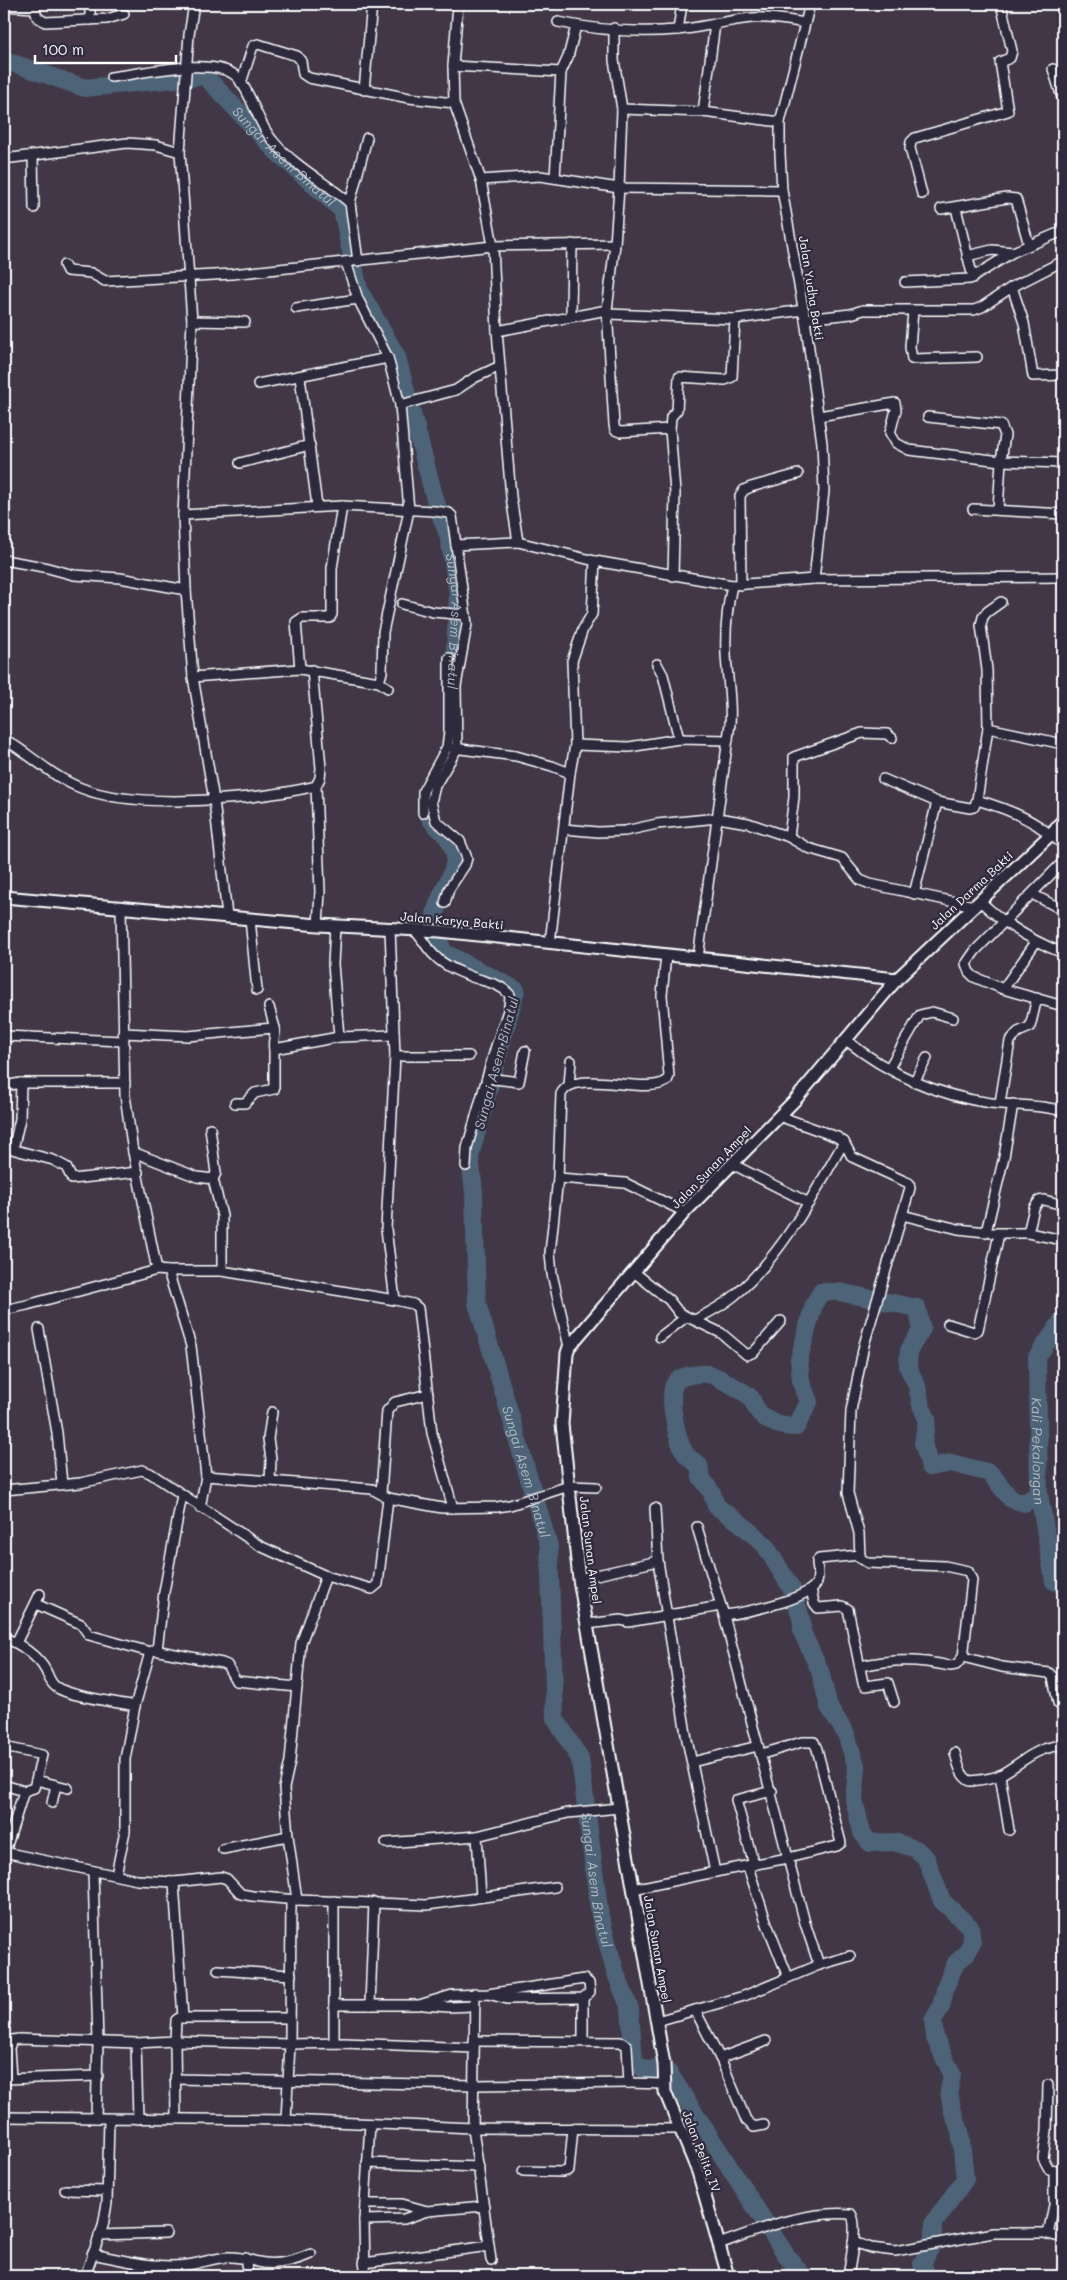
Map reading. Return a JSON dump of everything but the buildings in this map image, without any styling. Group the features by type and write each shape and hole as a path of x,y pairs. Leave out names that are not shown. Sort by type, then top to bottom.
{"street":[{"path":"90,4 90,20"},
{"path":"194,4 180,152 192,321 183,515 186,590 194,677 214,800 227,916"},
{"path":"364,90 372,4"},
{"path":"458,4 453,66 454,103 481,180 493,246 496,331 511,498 518,542"},
{"path":"678,30 682,4"},
{"name":"Jalan Yudha Bakti","path":"810,4 780,122 780,153 782,190 804,314 819,416 824,491 814,579"},
{"path":"922,194 910,148 911,142 915,138 1008,111 1000,62 1010,58 1012,51 1001,4"},
{"path":"4,6 34,6 40,21 51,22 107,19 124,14"},
{"path":"558,22 576,26 678,30 742,19 763,18 805,23"},
{"path":"703,112 715,24"},
{"path":"555,178 562,72 576,26"},
{"path":"614,28 614,60 622,109 619,188 608,312 614,429 620,432 670,429"},
{"path":"240,83 253,46 258,44 300,58 303,74 309,78 409,98 454,103"},
{"path":"453,66 562,72"},
{"path":"112,77 187,70 223,69 232,73 240,83 264,129 282,151 350,203"},
{"path":"1053,69 1063,101"},
{"path":"622,109 703,112 780,122"},
{"path":"194,677 300,669 384,685 382,672 382,632 408,510 401,404 388,358 358,299 352,262 350,203 367,138"},
{"path":"4,159 127,143 156,145 180,152"},
{"path":"33,154 34,208"},
{"path":"481,180 520,176 555,178 619,188 782,190"},
{"path":"941,210 1007,198 1016,199 1028,245"},
{"path":"956,208 973,278"},
{"path":"905,282 973,278 1013,252 1063,231"},
{"path":"571,316 572,244"},
{"path":"64,265 66,271 91,273 105,281 189,278 493,246 615,244"},
{"path":"967,256 992,250 1013,252"},
{"path":"496,331 571,316 608,312 735,319 804,314 851,314 863,310 979,309 1012,287 1063,261"},
{"path":"1012,287 1024,323 1033,376 1063,375"},
{"path":"296,308 358,299"},
{"path":"913,311 910,347 912,359 977,358"},
{"path":"673,576 675,493 670,429 671,417 677,410 679,377 726,380 732,377 735,319"},
{"path":"192,321 245,322"},
{"path":"258,384 388,358"},
{"path":"401,404 456,390 474,378 500,366"},
{"path":"300,377 317,506"},
{"path":"819,416 895,403 896,410 890,433 892,438 902,447 909,450 1001,460 1063,463"},
{"path":"928,417 1001,425 1005,434 1001,460 998,510"},
{"path":"240,463 310,445"},
{"path":"698,958 718,818 732,699 726,656 725,630 736,585 740,496 750,487 798,474"},
{"path":"183,515 317,506 449,513 453,521 465,637 456,686 452,748 427,791 423,813"},
{"path":"300,669 296,622 302,618 330,618 332,614 332,568 342,506"},
{"path":"972,509 1063,514"},
{"path":"456,545 518,542 673,576 736,585 814,579 1063,577"},
{"path":"4,560 44,567 74,575 120,578 186,590"},
{"path":"550,943 575,745 572,661 583,629 592,614 595,560"},
{"path":"883,778 936,802 970,808 974,807 977,800 988,728 987,670 981,625 986,612 1001,602"},
{"path":"402,604 446,614 464,615"},
{"path":"449,658 452,748"},
{"path":"657,664 663,675 679,739"},
{"path":"312,670 321,768 320,778 316,786 320,892 318,925"},
{"path":"988,728 1063,744"},
{"path":"789,837 794,796 794,757 862,734 887,734 892,738"},
{"path":"4,739 64,781 83,789 139,799 214,800 316,786"},
{"path":"575,745 629,747 679,739 728,740"},
{"path":"452,748 516,756 570,773"},
{"path":"427,791 433,816 436,821 460,841 467,858 449,889 445,903"},
{"path":"977,800 999,806 1018,815 1058,840"},
{"path":"914,894 936,802"},
{"path":"564,829 598,832 625,831 657,824 718,818 763,827 789,837 808,848 842,858 860,880 865,882 914,894 977,904 1036,942 1063,953"},
{"name":"Jalan Darma Bakti","path":"897,979 977,904 1058,840 1063,820"},
{"path":"1063,862 976,951 966,964 966,969 974,977 1003,989 1063,1006"},
{"path":"1032,894 1063,910"},
{"name":"Jalan Karya Bakti","path":"4,898 227,916 250,920 440,931 897,979"},
{"path":"121,908 125,1083 133,1152 157,1270"},
{"path":"250,920 257,990"},
{"path":"335,926 333,974 339,1037"},
{"path":"390,929 395,1056 386,1229 395,1300"},
{"path":"413,929 432,953 442,962 472,977 501,987 510,995 509,1008 467,1148 466,1166"},
{"path":"1003,989 1036,942"},
{"path":"570,1347 552,1274 550,1253 558,1178 560,1100 564,1088 569,1085 596,1083 655,1086 667,1081 669,1076 662,982 666,955"},
{"name":"Jalan Sunan Ampel","path":"664,2064 579,1579 562,1424 565,1363 570,1347 685,1212 796,1099 897,979"},
{"path":"1000,1103 1010,1041 1018,1032 1030,1027 1037,998"},
{"path":"235,1103 245,1103 255,1093 274,1089 274,1048 272,1042 276,1037 270,1007"},
{"path":"889,1068 920,1015 932,1012 953,1018"},
{"path":"4,1036 188,1036 275,1028"},
{"path":"274,1048 339,1037 394,1035"},
{"path":"846,1040 866,1055 914,1082 954,1095 1000,1103 1033,1105 1063,1111"},
{"path":"488,1078 519,1082 525,1051"},
{"path":"395,1056 470,1056"},
{"path":"914,1082 927,1058"},
{"path":"569,1085 571,1060"},
{"path":"4,1086 22,1083 125,1083"},
{"path":"22,1083 20,1119 8,1148 53,1160 66,1167 72,1179 138,1172"},
{"path":"986,1232 1004,1157 1013,1104"},
{"path":"779,1116 824,1131 844,1142 852,1157 858,1161 909,1184 910,1188 864,1345 851,1411 848,1493 859,1533 860,1555 868,1564 945,1566 968,1571 972,1580 963,1657 956,1665 950,1666 911,1660 888,1660 860,1666"},
{"path":"210,1128 216,1173 213,1179 222,1216 222,1271"},
{"path":"660,1336 735,1295 763,1265 809,1202 844,1142"},
{"path":"133,1152 197,1177 213,1179"},
{"path":"732,1164 809,1202"},
{"path":"558,1178 625,1184 685,1212"},
{"path":"1028,1233 1034,1208 1039,1201 1044,1200 1063,1205"},
{"path":"902,1215 958,1229 999,1234 1028,1233 1063,1240"},
{"path":"948,1324 974,1332 978,1330 999,1234"},
{"path":"4,1310 157,1270 222,1271 413,1304 418,1308 436,1451 453,1508"},
{"path":"168,1270 182,1311 191,1346 206,1476 200,1508"},
{"path":"634,1272 669,1300 679,1313 721,1333 747,1356 754,1352 781,1322"},
{"path":"39,1330 58,1433 62,1484"},
{"path":"4,1490 62,1484 142,1470 150,1473 200,1508 260,1546 326,1576 372,1589 376,1588 378,1584 387,1410 395,1402 428,1394"},
{"path":"270,1481 271,1459 268,1439 272,1412"},
{"path":"206,1476 372,1489 384,1496 436,1507 453,1508 510,1505 569,1486 596,1487"},
{"path":"116,1875 125,1830 125,1759 136,1706 154,1651 182,1495"},
{"path":"655,1508 658,1561 669,1615 692,1762 716,1872"},
{"path":"697,1527 723,1610 746,1708 772,1791 802,1915 819,1965"},
{"path":"587,1624 621,1620 628,1622 669,1615 768,1606 811,1589 818,1578 817,1561 819,1558 860,1555"},
{"path":"579,1579 658,1561"},
{"path":"286,2120 294,1900 284,1788 290,1761 301,1643 326,1576"},
{"path":"811,1589 814,1604 818,1608 842,1606 848,1609 865,1686 888,1683 894,1702"},
{"path":"16,1643 40,1594"},
{"path":"36,1604 81,1624 89,1635 154,1651 222,1663 227,1665 236,1681 297,1687"},
{"path":"4,1638 16,1643 41,1662 49,1679 57,1688 94,1699 136,1706"},
{"path":"963,1657 1002,1667 1048,1673 1053,1678 1058,1703 1063,1708"},
{"path":"632,1889 788,1858 837,1846 841,1843 818,1750 814,1742 802,1742 692,1762"},
{"path":"955,1754 966,1779 975,1780 1000,1775 1037,1751 1050,1746 1063,1745"},
{"path":"4,1747 42,1755 34,1788 24,1791 4,1785"},
{"path":"1000,1775 1009,1830"},
{"path":"36,1780 68,1788"},
{"path":"52,1803 56,1785"},
{"path":"24,1791 4,1852 137,1880 174,1882 221,1877 227,1879 241,1894 294,1900 427,1905 555,1887"},
{"path":"772,1791 736,1800 767,1924 788,1977"},
{"path":"386,1843 478,1836 580,1811 619,1808"},
{"path":"223,1849 288,1836"},
{"path":"478,1836 481,1897"},
{"path":"93,1871 98,2042 96,2118"},
{"path":"174,1882 183,2018"},
{"path":"334,1901 334,2043"},
{"path":"370,2005 374,1902"},
{"path":"657,2021 755,1992 819,1965 850,1956"},
{"path":"218,1970 291,1975"},
{"path":"419,2005 452,1995 475,1993 506,1999 583,1998 590,1992 589,1982 584,1979 488,1994"},
{"path":"475,1993 473,2128 491,2260"},
{"path":"582,2041 583,1998"},
{"path":"334,2006 474,2006"},
{"path":"694,2010 720,2058 746,2120 754,2127 764,2125"},
{"path":"176,2119 174,2040 176,2020 183,2018 290,2018"},
{"path":"98,2076 7,2078 9,2048 12,2040 33,2038 136,2043 174,2040 290,2044 474,2045 582,2041 625,2043 629,2083"},
{"path":"720,2058 766,2041"},
{"path":"136,2043 138,2120"},
{"name":"Jalan Pelita IV","path":"664,2064 664,2081 680,2129 698,2172 728,2276"},
{"path":"175,2079 474,2085 664,2081"},
{"path":"1048,2085 1043,2158 1048,2169 1059,2171 1048,2234"},
{"path":"4,2117 138,2120 286,2120 473,2128 680,2129"},
{"path":"85,2276 103,2226 107,2191 109,2118"},
{"path":"365,2276 364,2204 370,2124"},
{"path":"523,2170 569,2170 573,2128"},
{"path":"367,2163 479,2167"},
{"path":"64,2190 107,2191"},
{"path":"364,2204 402,2204 426,2211"},
{"path":"364,2220 404,2219 426,2211 484,2206"},
{"path":"719,2244 755,2230 786,2221 831,2214 851,2214 854,2219 853,2242 848,2276"},
{"path":"99,2235 166,2233"},
{"path":"853,2242 872,2248 889,2250 918,2247 993,2233 1048,2234 1063,2238"},
{"path":"364,2263 489,2246"},
{"path":"92,2254 136,2264 163,2266 186,2265 230,2257 245,2258 268,2264 289,2261 311,2254"},
{"path":"245,2258 248,2276"}],"waterway":[{"name":"Sungai Asem Binatul","path":"4,60 85,88 205,76 277,152 342,210 359,290 397,357 436,503 449,537 458,594 453,691"},
{"name":"Sungai Asem Binatul","path":"427,791 426,804 428,813 431,820 446,835 454,851 455,859 451,876 436,910 437,931 443,952 516,990 470,1156 474,1193 477,1303 549,1546 555,1718 580,1759 600,1916 616,1974 630,2009 634,2062 645,2070 660,2069 669,2073 786,2255 803,2276"},
{"path":"928,2276 922,2264 932,2244 934,2223 965,2179 960,2131 952,2109 949,2091 952,2074 935,2038 933,2021 941,2007 946,1985 956,1963 966,1954 972,1942 970,1927 942,1901 926,1858 916,1849 894,1842 870,1843 862,1833 854,1800 857,1768 846,1734 829,1707 820,1671 802,1632 802,1622 793,1591 765,1545 739,1522 716,1506 712,1493 701,1477 699,1465 688,1457 682,1447 674,1418 673,1389 677,1380 685,1376 712,1375 731,1384 751,1398 755,1407 768,1420 779,1425 796,1427 809,1402 801,1381 799,1359 814,1304 821,1292 839,1292 917,1308 922,1329 909,1350 908,1367 917,1386 921,1405 927,1419 923,1443 930,1467 951,1463 990,1473 1011,1499 1024,1503 1039,1494"},
{"name":"Kali Pekalongan","path":"1063,1319 1037,1357 1039,1494 1054,1581 1063,1585"}]}
